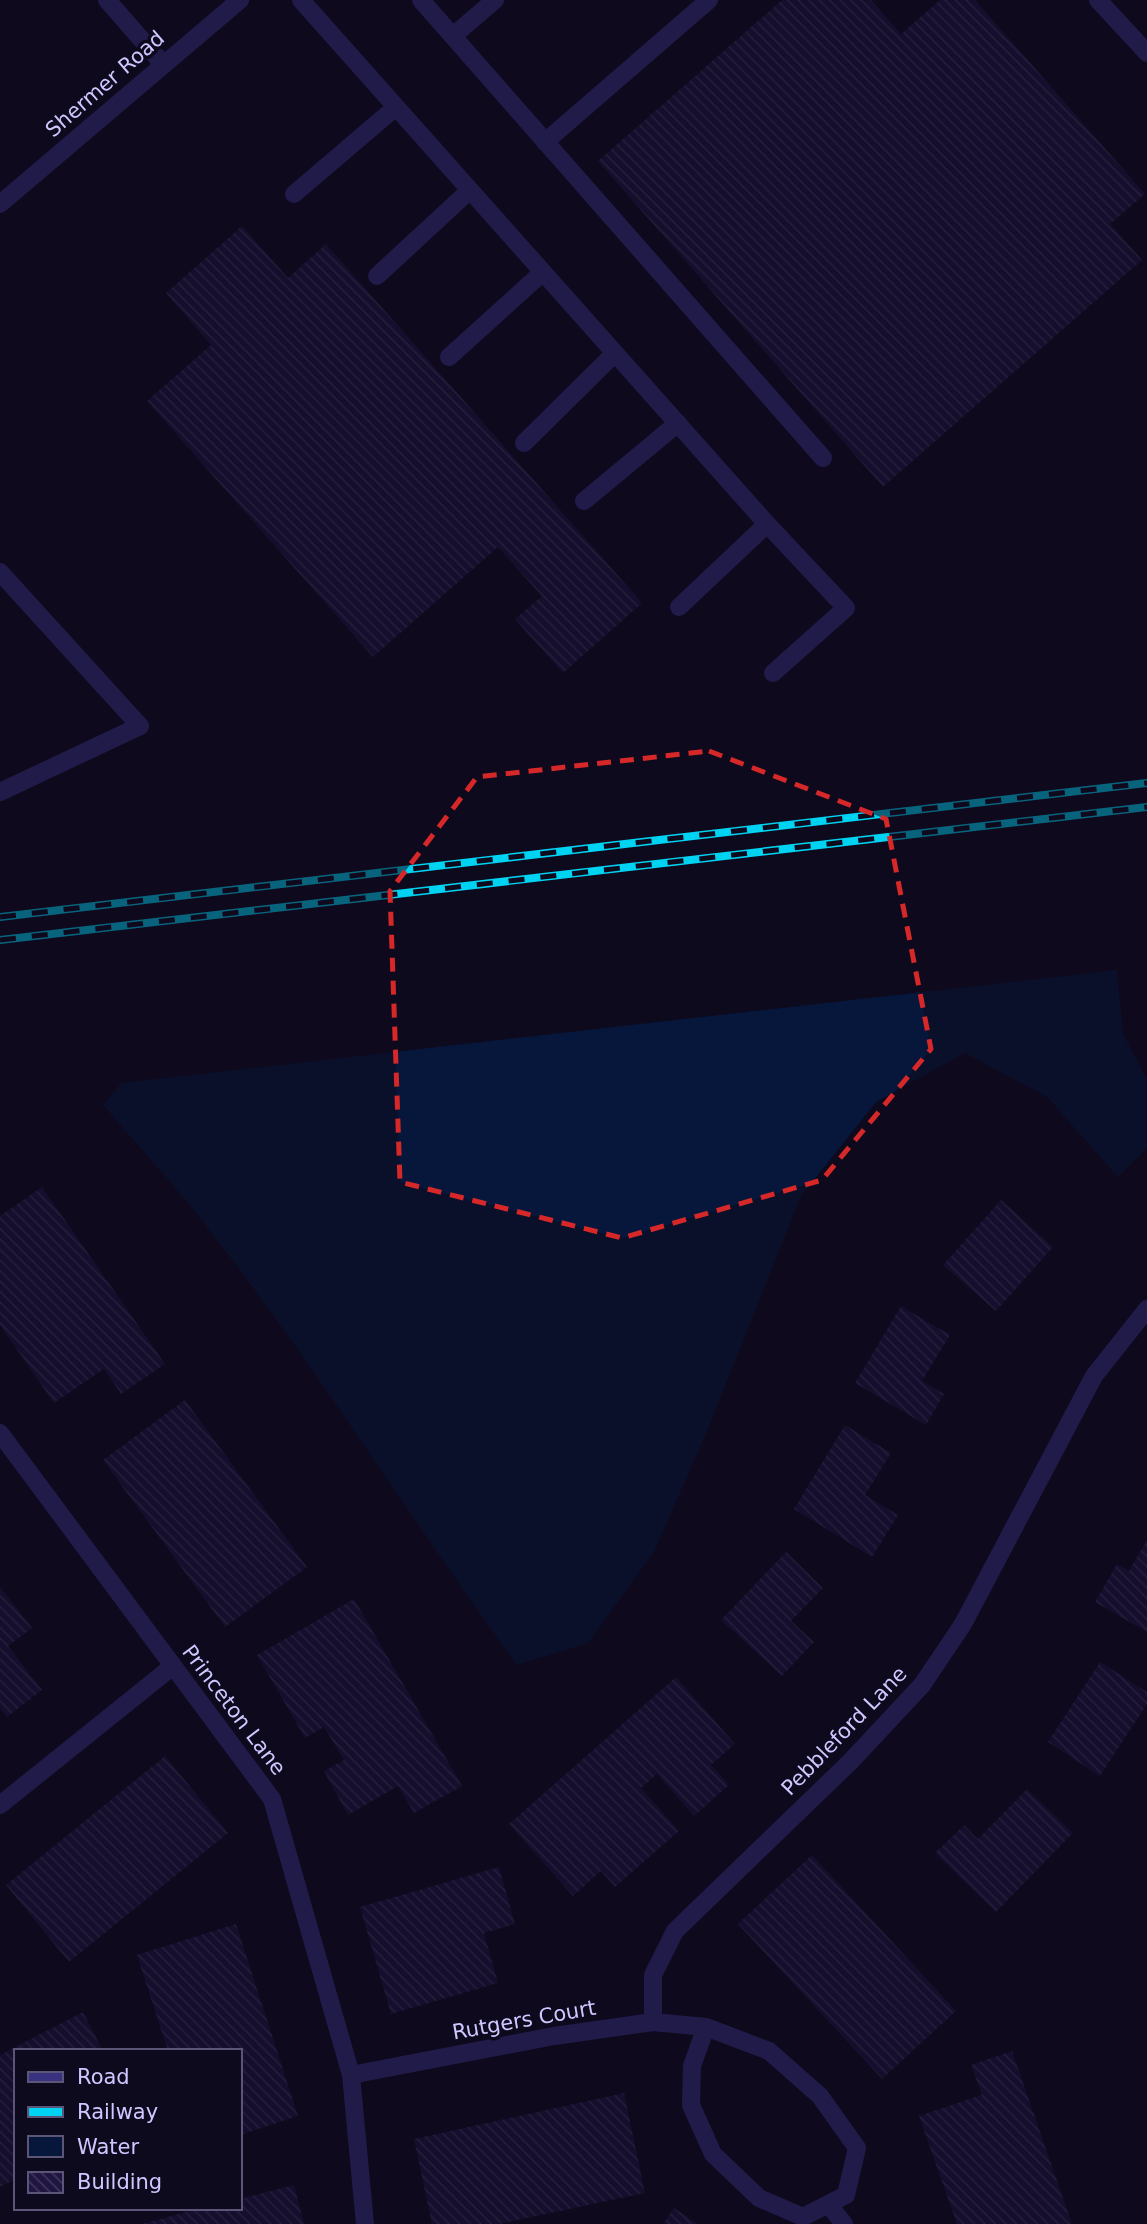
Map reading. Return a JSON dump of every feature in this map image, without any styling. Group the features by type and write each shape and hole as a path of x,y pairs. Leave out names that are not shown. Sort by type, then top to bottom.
{"street":[{"path":"107,0 163,64"},
{"name":"Shermer Road","path":"0,204 240,0"},
{"path":"301,0 767,524 846,608 773,673"},
{"path":"421,0 823,458"},
{"path":"453,36 495,0"},
{"path":"545,142 709,0"},
{"path":"1098,0 1147,53"},
{"path":"294,194 396,107"},
{"path":"377,276 470,190"},
{"path":"449,357 543,272"},
{"path":"524,443 615,353"},
{"path":"584,501 678,423"},
{"path":"679,607 767,524"},
{"path":"0,572 140,726 0,792"},
{"name":"Pebbleford Lane","path":"653,2022 653,1975 675,1931 850,1761 922,1685 963,1624 1094,1376 1147,1310"},
{"name":"Princeton Lane","path":"0,1433 272,1799 351,2075 365,2224"},
{"path":"0,1805 173,1666"},
{"name":"Rutgers Court","path":"351,2075 554,2036 653,2022 706,2027 769,2050 820,2096 857,2148 846,2195 803,2217 759,2198 713,2154 691,2105 692,2066 706,2027"},
{"path":"828,2204 844,2224"}],"highlighted area":[{"path":"709,751 886,819 931,1049 822,1180 622,1238 400,1182 390,891 477,777"}],"water":[{"path":"1117,970 1123,1034 1147,1079 1147,1148 1118,1177 1047,1097 965,1053 876,1102 801,1196 708,1429 654,1552 588,1643 517,1665 244,1276 191,1207 103,1105 121,1083"}],"building":[{"path":"782,0 871,0 901,34 940,0 975,0 1145,194 1110,224 1142,260 883,487 598,161"},
{"path":"242,226 288,278 326,244 642,603 563,673 515,619 542,596 498,547 373,657 147,401 211,345 166,293"},
{"path":"42,1187 165,1364 121,1394 104,1369 54,1403 0,1325 0,1216"},
{"path":"1001,1200 1053,1247 996,1311 943,1265"},
{"path":"901,1306 950,1335 922,1381 944,1394 926,1425 855,1383"},
{"path":"185,1400 307,1567 225,1627 103,1460"},
{"path":"845,1425 891,1453 865,1495 898,1515 872,1557 794,1509"},
{"path":"1147,1540 1147,1632 1095,1602 1117,1564 1129,1571"},
{"path":"786,1552 823,1588 791,1621 814,1642 782,1676 721,1620"},
{"path":"0,1587 32,1628 8,1646 42,1690 7,1717 0,1708"},
{"path":"354,1599 462,1786 414,1813 398,1786 348,1815 324,1771 344,1760 324,1727 305,1738 257,1655"},
{"path":"1100,1662 1147,1692 1147,1704 1100,1776 1048,1742"},
{"path":"676,1677 735,1744 711,1765 729,1785 694,1816 657,1774 641,1788 679,1831 615,1887 601,1871 573,1896 509,1824"},
{"path":"165,1756 228,1833 69,1962 6,1885"},
{"path":"1027,1789 1073,1833 996,1912 935,1853 964,1825 978,1839"},
{"path":"812,1855 956,2011 882,2079 738,1924"},
{"path":"499,1867 515,1924 484,1933 498,1983 391,2014 360,1907"},
{"path":"236,1924 298,2116 242,2134 242,2049 167,2049 137,1955"},
{"path":"83,2012 102,2049 14,2049 14,2180 0,2187 0,2055"},
{"path":"1012,2051 1072,2224 957,2224 919,2116 982,2095 971,2065"},
{"path":"624,2093 645,2193 499,2224 432,2224 414,2139"},
{"path":"294,2185 304,2224 142,2224 194,2210 242,2210 242,2198"},
{"path":"674,2208 698,2224 663,2224"}],"railway":[{"path":"0,917 1147,783"},
{"path":"0,940 1147,807"}]}
